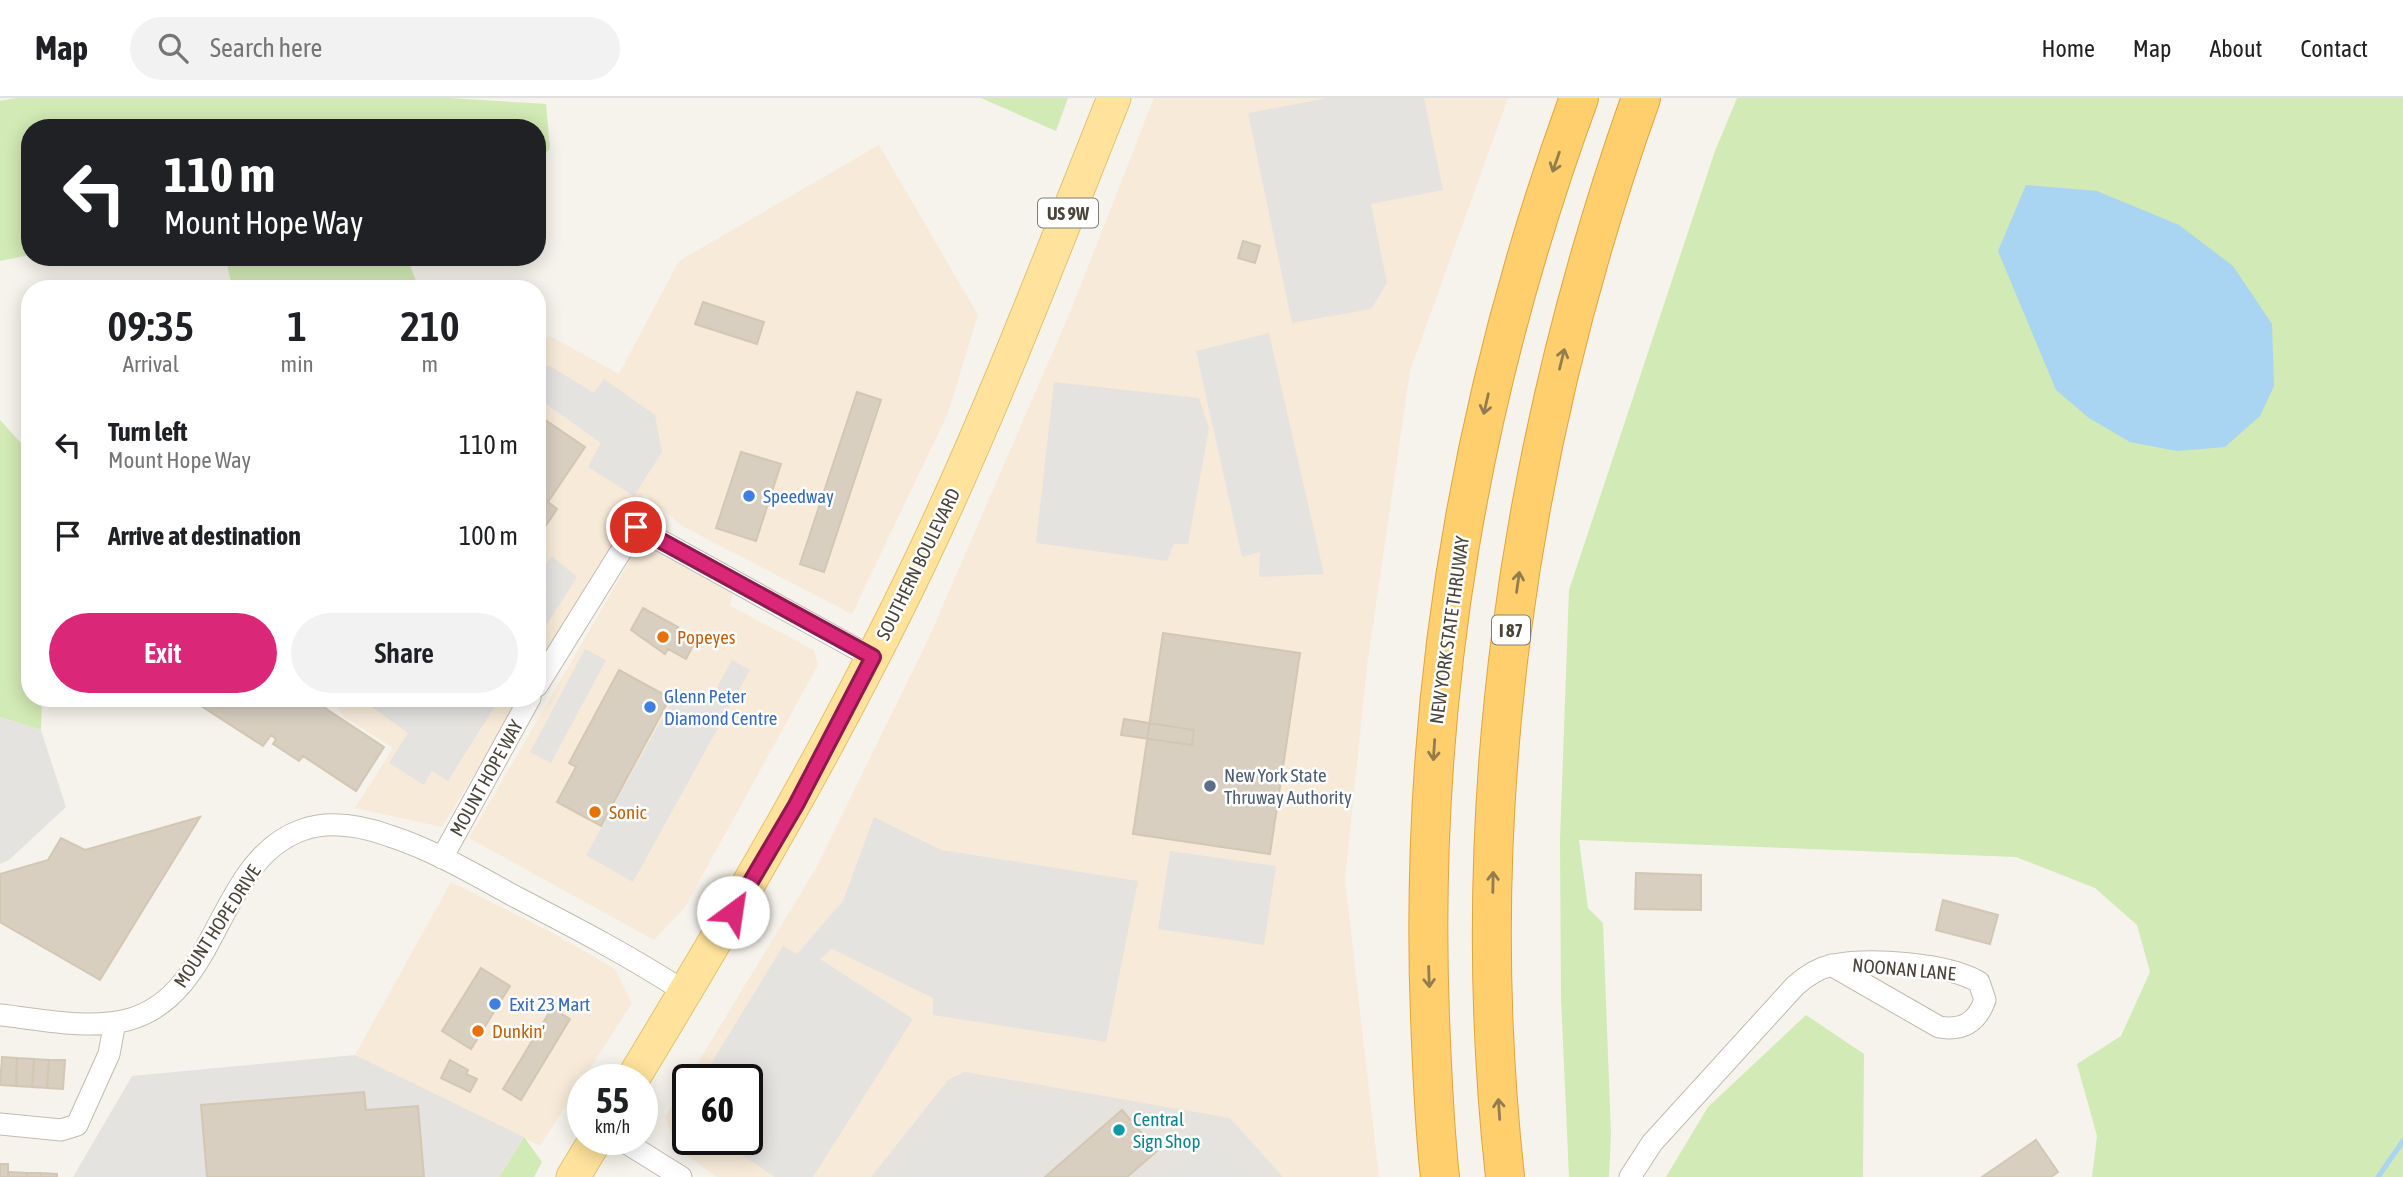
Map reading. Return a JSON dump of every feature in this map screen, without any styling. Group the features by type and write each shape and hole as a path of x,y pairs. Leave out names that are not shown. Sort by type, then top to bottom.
{"highway":[{"name":"NEW YORK STATE THRUWAY","path":"1440,1177 1434,1128 1427,925 1429,821 1440,673 1453,579 1480,429 1503,331 1546,191 1579,98"},
{"name":"I 87","path":"1505,1177 1494,1020 1493,886 1499,753 1511,634 1533,490 1565,346 1590,254 1640,98"},
{"path":"1425,1177 1423,1150 1434,1128"}],"main road":[{"name":"SOUTHERN BOULEVARD","path":"642,1064 790,815 873,657 965,467 1114,98"},
{"path":"573,1177 586,1155"}],"street":[{"path":"546,672 636,527 873,657"},
{"name":"MOUNT HOPE WAY","path":"442,858 525,707"},
{"name":"MOUNT HOPE DRIVE","path":"0,1015 87,1023 115,1022 140,1015 178,986 253,867 274,844 287,836 316,826 354,826 389,835 442,858 608,945 685,992"},
{"name":"NOONAN LANE","path":"1630,1177 1652,1143 1795,986 1817,970 1831,965 1866,962 1954,972 1979,982 1985,1000 1975,1019 1965,1027 1953,1030 1940,1027 1831,965"},
{"path":"0,1124 61,1130 77,1125 109,1054 115,1022"},
{"path":"646,1155 681,1177"}],"shaded area":[{"path":"1154,98 1508,98 1410,371 1367,666 1345,880 1379,1177 1283,1177 1230,1118 948,1080 871,1177 717,1177 687,1155 763,1155 763,1064 697,1064 816,868 927,642 1071,310"},
{"path":"1328,98 1424,98 1443,190 1371,204 1387,283 1371,309 1292,323 1248,113"},
{"path":"879,145 978,315 948,413 852,614 682,526 644,494 546,655 546,338 550,336 619,374 679,261"},
{"path":"1269,333 1324,574 1259,577 1260,552 1242,557 1196,351"},
{"path":"546,366 594,393 604,379 655,415 662,452 634,496 588,467 601,443 546,404"},
{"path":"1054,382 1199,398 1209,428 1188,544 1174,544 1167,561 1036,543"},
{"path":"647,544 732,594 730,606 814,650 818,665 685,907 654,940 469,838 636,550"},
{"path":"552,556 577,577 546,626 546,563"},
{"path":"585,649 606,660 551,763 530,752"},
{"path":"732,660 750,670 633,882 586,855 679,688 708,704"},
{"path":"338,707 515,707 442,827 355,808 393,748 343,716"},
{"path":"372,707 494,707 448,781 432,771 424,785 389,763 408,733"},
{"path":"0,717 41,730 66,807 9,860 0,864"},
{"path":"874,817 941,850 1138,881 1106,1042 933,1015 933,998 832,949 820,959 913,1019 813,1177 775,1177 741,1155 763,1155 763,1064 711,1064 783,946 797,954 843,901"},
{"path":"1170,851 1276,866 1264,945 1158,929"},
{"path":"451,882 549,931 615,969 632,1003 593,1064 567,1064 567,1104 540,1146 355,1055"},
{"path":"355,1055 524,1137 499,1177 424,1177 418,1106 366,1110 364,1092 202,1105 207,1177 73,1177 132,1076"},
{"path":"965,1072 1230,1118 1283,1177 871,1177 948,1080"},
{"path":"962,1082 1110,1105 1033,1177 898,1177 894,1172"},
{"path":"672,1105 672,1135 665,1117"},
{"path":"1211,1134 1248,1177 1164,1177"}],"green space":[{"path":"16,98 450,98 546,104 550,149 546,152 546,119 21,119 21,257 0,261 0,101"},
{"path":"981,98 1068,98 1056,131"},
{"path":"1737,98 2403,98 2403,1177 2092,1177 2097,1136 2077,1064 2121,1036 2150,972 2137,925 2095,888 2016,857 1579,840 1588,908 1603,923 1611,1134 1609,1177 1569,1177 1561,998 1560,840 1569,590 1715,151"},
{"path":"227,266 410,266 416,280 231,280"},
{"path":"0,420 21,443 21,707 42,707 41,730 0,717"},
{"path":"1806,1015 1864,1054 1863,1177 1666,1177 1708,1107"},
{"path":"524,1137 542,1162 534,1177 499,1177"}],"water":[{"path":"2026,185 2097,191 2179,225 2233,266 2272,324 2274,386 2260,416 2225,447 2177,451 2130,442 2089,418 2056,390 1998,251"}],"building":[{"path":"1243,241 1260,246 1255,263 1238,258"},
{"path":"703,302 764,322 757,344 695,324"},
{"name":"Speedway","path":"857,392 881,400 824,572 800,564"},
{"path":"546,420 585,447 548,502 557,509 546,526"},
{"name":"Speedway","path":"741,452 781,464 756,541 716,528"},
{"name":"Popeyes","path":"643,608 678,627 677,632 695,642 686,659 668,649 665,654 631,630"},
{"name":"New York State Thruway Authority","path":"1163,633 1300,653 1270,854 1133,834"},
{"path":"619,670 670,698 601,826 557,802 576,767 569,763"},
{"path":"203,707 325,707 384,747 356,791 303,756 299,761 273,744 276,739 271,735 263,746"},
{"path":"1124,719 1194,730 1192,745 1121,735"},
{"path":"200,817 100,980 0,922 0,874 48,860 61,838 85,850"},
{"path":"1636,873 1701,875 1701,910 1635,909"},
{"path":"1943,900 1998,915 1990,944 1936,930"},
{"path":"481,968 510,986 471,1049 442,1031"},
{"path":"552,1008 570,1019 521,1100 503,1089"},
{"path":"2,1057 17,1058 16,1086 0,1085"},
{"path":"17,1058 34,1059 32,1087 16,1086"},
{"path":"34,1059 49,1060 47,1088 32,1087"},
{"path":"49,1060 65,1060 63,1089 47,1088"},
{"path":"450,1060 468,1070 466,1074 477,1079 470,1092 441,1078"},
{"path":"364,1092 366,1110 418,1106 424,1177 207,1177 201,1105"},
{"name":"Central Sign Shop","path":"1122,1110 1157,1151 1127,1177 1045,1177"},
{"path":"2036,1140 2058,1172 2051,1177 1982,1177"},
{"path":"0,1164 8,1164 8,1177 0,1177"},
{"path":"9,1172 27,1173 27,1177 9,1177"},
{"path":"27,1173 41,1173 41,1177 27,1177"},
{"path":"41,1173 57,1174 57,1177 41,1177"}],"waterway":[{"path":"2378,1177 2403,1141"}],"place":[{"name":"Speedway","path":"749,496"},
{"name":"Popeyes","path":"663,637"},
{"name":"Glenn Peter Diamond Centre","path":"650,707"},
{"name":"New York State Thruway Authority","path":"1210,786"},
{"name":"Sonic","path":"595,812"},
{"name":"Exit 23 Mart","path":"495,1004"},
{"name":"Dunkin'","path":"478,1031"},
{"name":"Central Sign Shop","path":"1119,1130"}],"route":[{"path":"636,527 873,657 796,805 733,912"}]}
